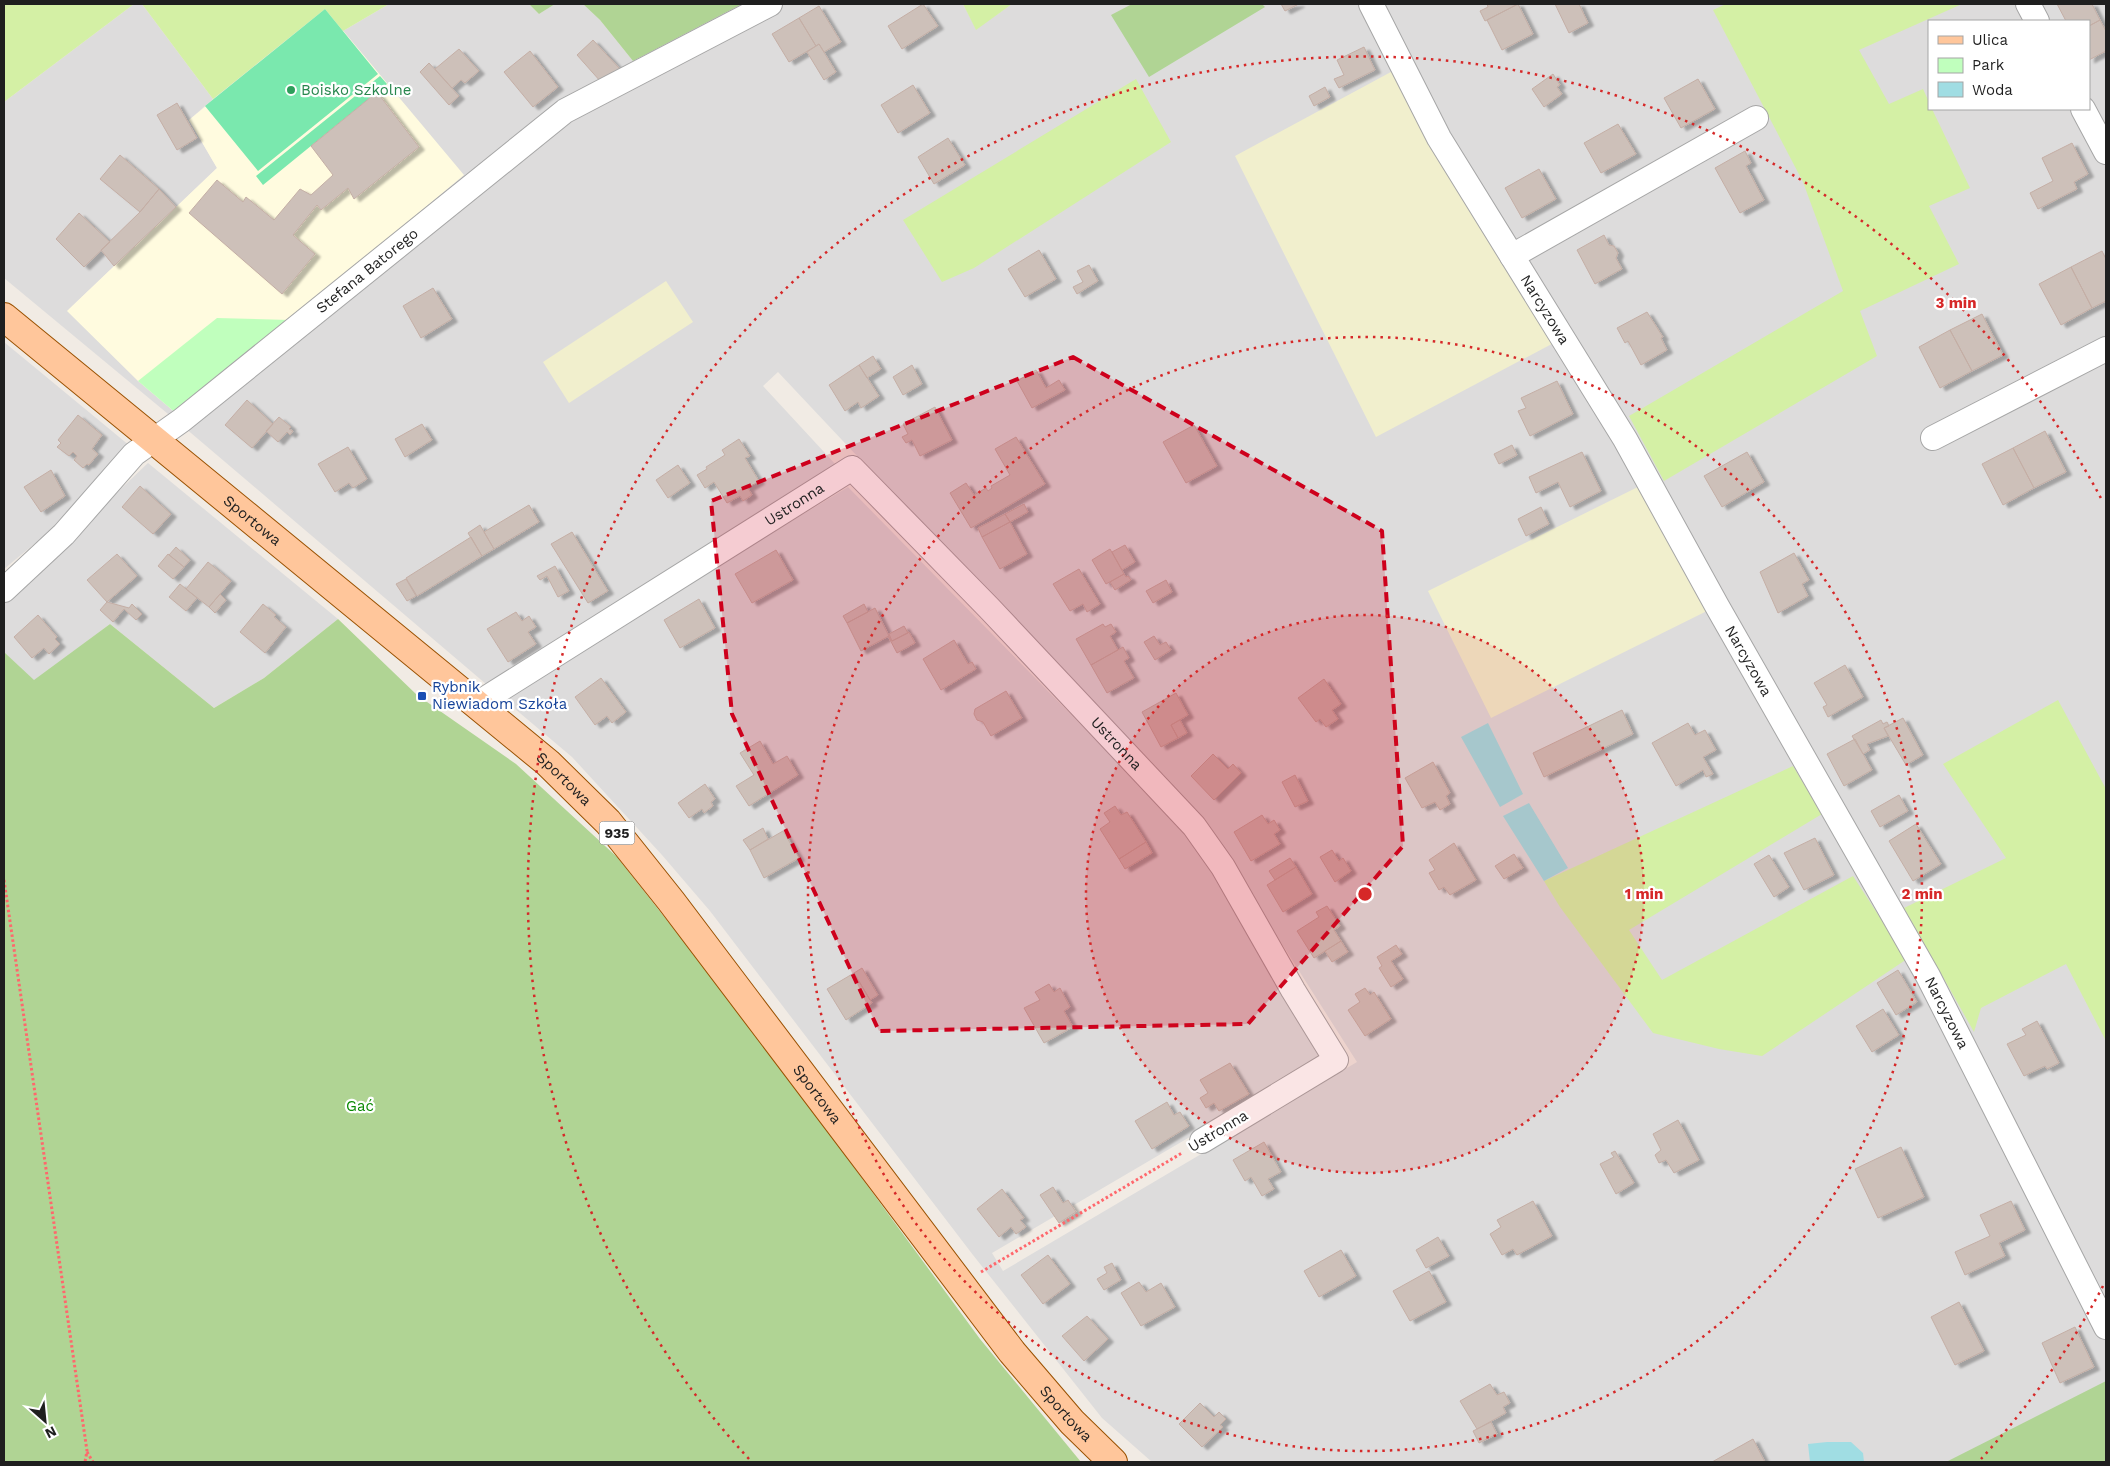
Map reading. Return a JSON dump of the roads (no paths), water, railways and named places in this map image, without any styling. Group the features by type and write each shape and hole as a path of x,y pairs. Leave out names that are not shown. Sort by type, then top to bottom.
{"main road":[{"name":"Sportowa","path":"4,316 548,762 583,795 616,831 693,930 960,1284 1046,1393 1113,1462"}],"street":[{"name":"Stefana Batorego","path":"4,590 64,534 134,454 198,407 565,110 770,4"},
{"name":"Narcyzowa","path":"1371,4 1439,138 1625,438 1717,606 1928,976 2106,1327"},
{"path":"2028,4 2036,20"},
{"path":"2084,110 2106,152"},
{"path":"1512,256 1756,118"},
{"path":"1933,438 2106,349"},
{"name":"Ustronna","path":"477,704 852,468 988,608 1194,826 1223,868 1293,990 1336,1060 1202,1141"}],"water":[{"path":"1488,723 1523,794 1500,807 1461,737"},
{"path":"1529,803 1568,868 1544,881 1503,816"},
{"path":"1851,1442 1863,1453 1864,1462 1810,1462 1808,1444"}],"place":[{"name":"Boisko Szkolne","path":"291,90"},
{"name":"Rybnik Niewiadom Szkoła","path":"422,696"}],"park label":[{"name":"Gać","path":"360,1106"}]}
